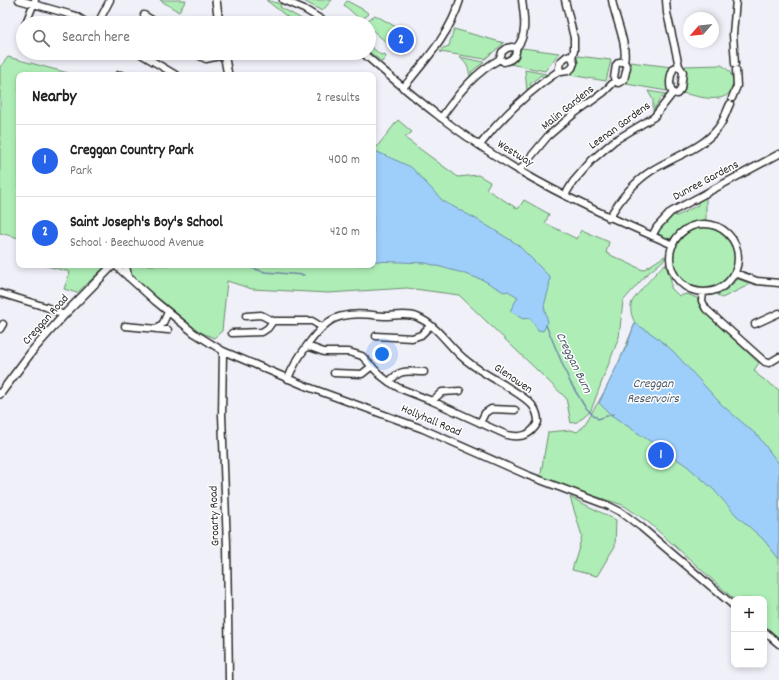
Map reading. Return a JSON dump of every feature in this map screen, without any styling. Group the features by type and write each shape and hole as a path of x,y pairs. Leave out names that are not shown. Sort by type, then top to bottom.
{"main road":[{"path":"216,0 218,16"},
{"path":"225,60 227,72"},
{"name":"Creggan Road","path":"0,394 33,350 111,268"}],"street":[{"path":"19,0 34,2 76,16"},
{"path":"102,16 110,0"},
{"path":"283,0 304,9 316,16"},
{"path":"403,88 441,40 457,11 460,0"},
{"path":"500,59 504,62 512,59 516,54 516,48 521,43 524,35 522,0"},
{"path":"560,70 564,73 568,71 572,68 574,63 572,57 574,51 574,38 565,0"},
{"name":"Malin Gardens","path":"519,171 548,136 575,113 604,92 615,81 618,83 624,80 627,67 624,62 625,48 613,9 612,0"},
{"name":"Leenan Gardens","path":"565,196 573,182 592,160 614,141 654,117 673,93 677,94 681,89 683,72 679,66 667,13 666,0"},
{"path":"609,218 617,204 626,193 643,177 652,170 694,148 710,136 722,121 737,86 733,34 736,0"},
{"path":"29,16 34,2"},
{"path":"441,118 455,98 479,73 500,59 502,52 507,48 516,48"},
{"path":"560,70 559,66 564,58 567,56 572,57"},
{"path":"152,60 171,72"},
{"name":"Westway","path":"371,60 441,118 519,171 609,218 673,245"},
{"path":"615,81 616,65 619,62 624,62"},
{"path":"673,93 670,88 672,71 674,68 679,66"},
{"path":"480,145 520,100 560,70"},
{"name":"Dunree Gardens","path":"652,236 660,223 671,212 779,154"},
{"path":"703,224 715,226 723,230 735,246 738,258 735,273 725,285 718,289 703,292 687,288 676,277 670,261 670,253 673,245 677,238 690,227 703,224"},
{"name":"Hollyhall Road","path":"118,268 194,333 223,351 288,379 423,429 527,475 610,506 622,512 731,603"},
{"path":"126,268 128,277"},
{"path":"735,273 757,281 779,283"},
{"path":"703,292 702,301 706,309 765,362 769,363 779,357"},
{"path":"0,293 46,307 64,316"},
{"path":"156,329 163,323 168,312"},
{"path":"755,324 779,313"},
{"path":"246,316 260,315 273,321 312,321 322,327"},
{"name":"Glenowen","path":"288,379 290,373 307,346 328,321 337,317 354,315 416,316 438,331 455,351 467,361 524,397 537,412 537,424 532,432 526,435 517,437 507,435 432,401 398,388 389,382 362,356 349,352 324,352 307,346"},
{"path":"232,333 262,332 268,328 273,321"},
{"path":"125,326 168,330"},
{"path":"376,336 412,338 421,335 430,326"},
{"name":"Groarty Road","path":"223,351 222,415 227,537 229,680"},
{"path":"334,373 362,374 372,366"},
{"path":"389,382 396,374 402,372 424,372"},
{"path":"432,401 442,392 460,391"},
{"path":"480,423 485,413 491,409 515,410"},
{"path":"765,632 779,644"}],"green space":[{"path":"160,0 186,0 179,12"},
{"path":"266,0 281,4 280,7 296,16 286,16"},
{"path":"302,0 332,0 322,11"},
{"path":"347,1 369,14 366,16 356,16 344,5"},
{"path":"375,15 396,27 395,28 401,32 402,30 413,36 403,50 398,53 376,33 376,16 374,16"},
{"path":"454,29 504,43 485,59 440,52 443,48 449,46"},
{"path":"522,48 559,53 545,71 510,64"},
{"path":"376,51 381,55 385,54 386,57 382,62 376,57"},
{"path":"578,56 611,60 606,81 570,75"},
{"path":"8,57 64,72 16,72 16,237 0,233 0,67"},
{"path":"459,57 484,62 471,72 473,75 470,78 467,66"},
{"path":"630,62 672,67 667,91 626,84"},
{"path":"721,65 726,68 732,78 733,83 730,93 719,98 710,98 682,93 685,66"},
{"path":"525,70 546,74 546,76 544,77 541,75 530,84 532,87 527,91"},
{"path":"648,91 666,94 665,96 662,96 654,109 656,111 653,114 653,100"},
{"path":"398,120 412,132 405,138 458,177 478,175 490,182 486,189 518,209 524,200 549,214 545,223 577,239 582,230 609,242 606,253 643,270 665,256 665,259 646,275 623,301 619,337 591,410 577,422 571,423 566,398 459,295 407,288 328,293 252,289 227,281 222,331 214,338 198,331 135,279 130,272 129,268 376,268 376,148"},
{"path":"706,197 706,220 687,225 674,237 669,239 659,235 658,233 660,228 673,215 677,216 698,205 698,202"},
{"path":"704,227 716,229 726,236 733,246 735,258 733,270 726,280 716,287 704,289 692,287 682,280 675,270 673,258 675,246 682,236 692,229"},
{"path":"665,264 671,280 671,288 679,296 687,294 697,298 701,309 759,363 754,370 759,376 779,390 779,638 767,628 767,596 731,596 647,521 623,505 540,479 548,432 571,430 577,432 586,423 599,402 621,358 635,323 631,310 632,302"},
{"path":"55,268 104,268 77,293 64,289 70,272"},
{"path":"738,279 751,284 722,298 717,295 725,291"},
{"path":"570,497 616,520 615,546 597,576 572,570 582,536"}],"water":[{"path":"376,151 411,167 443,201 517,244 550,277 549,288 544,306 548,322 543,331 538,330 530,318 523,319 510,311 518,297 508,291 504,292 483,280 426,263 376,261"},
{"name":"Creggan Reservoirs","path":"635,323 655,336 673,351 722,405 758,436 779,464 779,559 763,539 736,515 713,489 687,466 611,415 599,403 627,345"}],"waterway":[{"path":"252,268 265,272 304,275"},
{"name":"Creggan Burn","path":"546,325 570,382 585,407 598,419 613,414"}],"place":[{"name":"Saint Joseph's Boy's School","path":"401,40"},
{"name":"Creggan Country Park","path":"661,455"}]}
